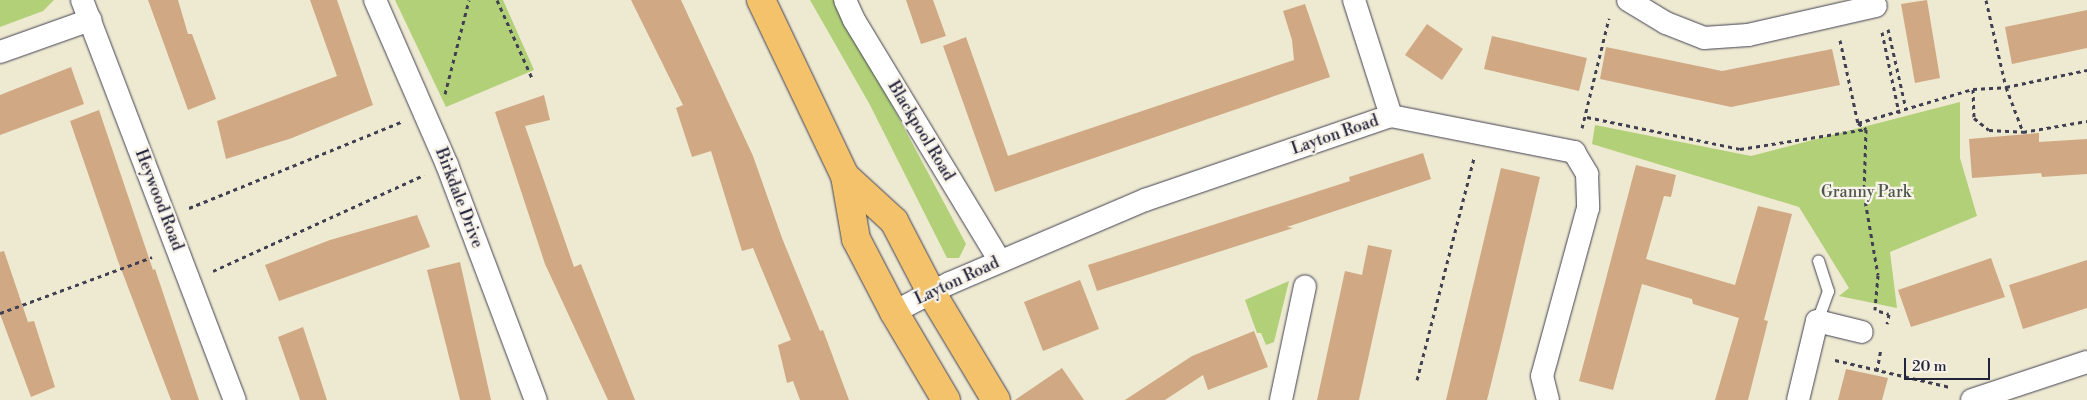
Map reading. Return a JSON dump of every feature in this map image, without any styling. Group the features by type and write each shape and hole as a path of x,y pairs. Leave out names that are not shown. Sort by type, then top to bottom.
{"highway":[{"path":"761,0 845,176 856,239 894,312 946,400"},
{"path":"845,176 894,221 931,292 996,400"}],"street":[{"name":"Birkdale Drive","path":"375,0 426,112 536,400"},
{"name":"Blackpool Road","path":"844,0 854,20 1000,261"},
{"path":"1354,0 1391,116"},
{"path":"1619,5 1704,38 1748,35 1835,16 1882,15"},
{"path":"0,52 86,10"},
{"name":"Heywood Road","path":"86,10 235,400"},
{"name":"Layton Road","path":"894,312 931,292 1000,261 1145,200 1391,116 1574,152"},
{"path":"1548,400 1542,376 1588,208 1587,174 1574,152"},
{"path":"1282,400 1305,286"},
{"path":"1798,400 1817,321 1862,332"},
{"path":"1972,400 2087,362"}],"lane":[{"path":"1817,321 1828,291 1818,261"}],"path":[{"path":"166,218 438,106 444,98 469,0"},
{"path":"497,0 532,78"},
{"path":"1986,0 2006,87 2023,132"},
{"path":"1574,152 1587,117 1619,5"},
{"path":"1882,15 1906,109"},
{"path":"1882,15 1899,113"},
{"path":"1835,16 1858,122 1866,129"},
{"path":"1858,122 1899,113 1906,109 1973,89 2006,87 2087,70"},
{"path":"1973,89 1974,118 1989,130 2023,132 2087,121"},
{"path":"1587,117 1740,149 1866,129"},
{"path":"1862,332 1876,310 1878,275 1864,194 1866,129"},
{"path":"1417,380 1480,132"},
{"path":"190,282 447,165"},
{"path":"0,313 177,248"},
{"path":"1810,353 1952,388"}],"green space":[{"path":"0,0 54,0 43,11 0,27"},
{"path":"395,0 503,0 534,70 446,107"},
{"path":"810,0 836,0 966,244 959,258 947,258 870,105"},
{"name":"Granny Park","path":"1960,102 1960,158 1977,216 1890,252 1897,308 1839,296 1849,288 1799,207 1592,144 1595,125 1751,156"},
{"path":"1289,281 1274,342 1266,345 1261,333 1257,333 1245,300"}],"building":[{"path":"148,0 178,0 188,34 192,34 216,99 188,110"},
{"path":"310,0 337,0 373,105 292,138 226,159 217,121 337,76"},
{"path":"631,0 681,0 753,156 782,238 820,331 823,330 849,400 800,400 793,381 787,383 778,345 791,340 753,248 742,251 711,151 692,157 676,108 683,105"},
{"path":"906,0 933,0 946,36 921,44"},
{"path":"1927,0 1940,78 1915,83 1901,4"},
{"path":"1305,4 1330,77 995,192 943,46 966,37 1008,156 1294,60 1292,40 1283,11"},
{"path":"2087,10 2087,48 2012,64 2005,27"},
{"path":"1427,24 1463,49 1442,80 1405,55"},
{"path":"1492,36 1587,58 1579,91 1484,69"},
{"path":"1606,47 1722,71 1832,49 1840,85 1731,107 1600,79"},
{"path":"71,67 84,104 0,135 0,95"},
{"path":"544,95 550,120 525,126 574,267 581,264 635,400 608,400 545,264 495,112"},
{"path":"99,110 199,400 171,400 118,261 70,121"},
{"path":"2039,133 2039,142 2087,139 2087,174 2042,177 2041,173 1972,178 1969,139"},
{"path":"1423,153 1431,179 1287,227 1293,228 1097,291 1088,265 1350,181 1349,177"},
{"path":"1636,165 1676,175 1671,197 1664,196 1646,259 1735,285 1758,206 1792,214 1764,320 1768,321 1748,400 1715,400 1739,318 1693,304 1692,299 1642,284 1613,390 1579,381"},
{"path":"1501,168 1540,177 1504,331 1487,400 1446,400"},
{"path":"417,215 430,247 279,301 265,265 330,240"},
{"path":"1368,245 1392,250 1359,400 1317,400 1345,271 1362,275"},
{"path":"4,251 28,322 34,321 55,387 31,397 0,314 0,252"},
{"path":"1991,258 2005,297 1911,327 1898,290"},
{"path":"2087,260 2087,308 2023,329 2009,285"},
{"path":"460,262 491,400 460,400 427,270"},
{"path":"1080,280 1099,329 1043,351 1024,302"},
{"path":"303,327 327,400 300,400 278,337"},
{"path":"1254,331 1268,367 1208,390 1203,375 1165,400 1125,400 1192,356"},
{"path":"1062,368 1084,400 1015,400"},
{"path":"1846,369 1888,378 1882,400 1838,400"}]}
